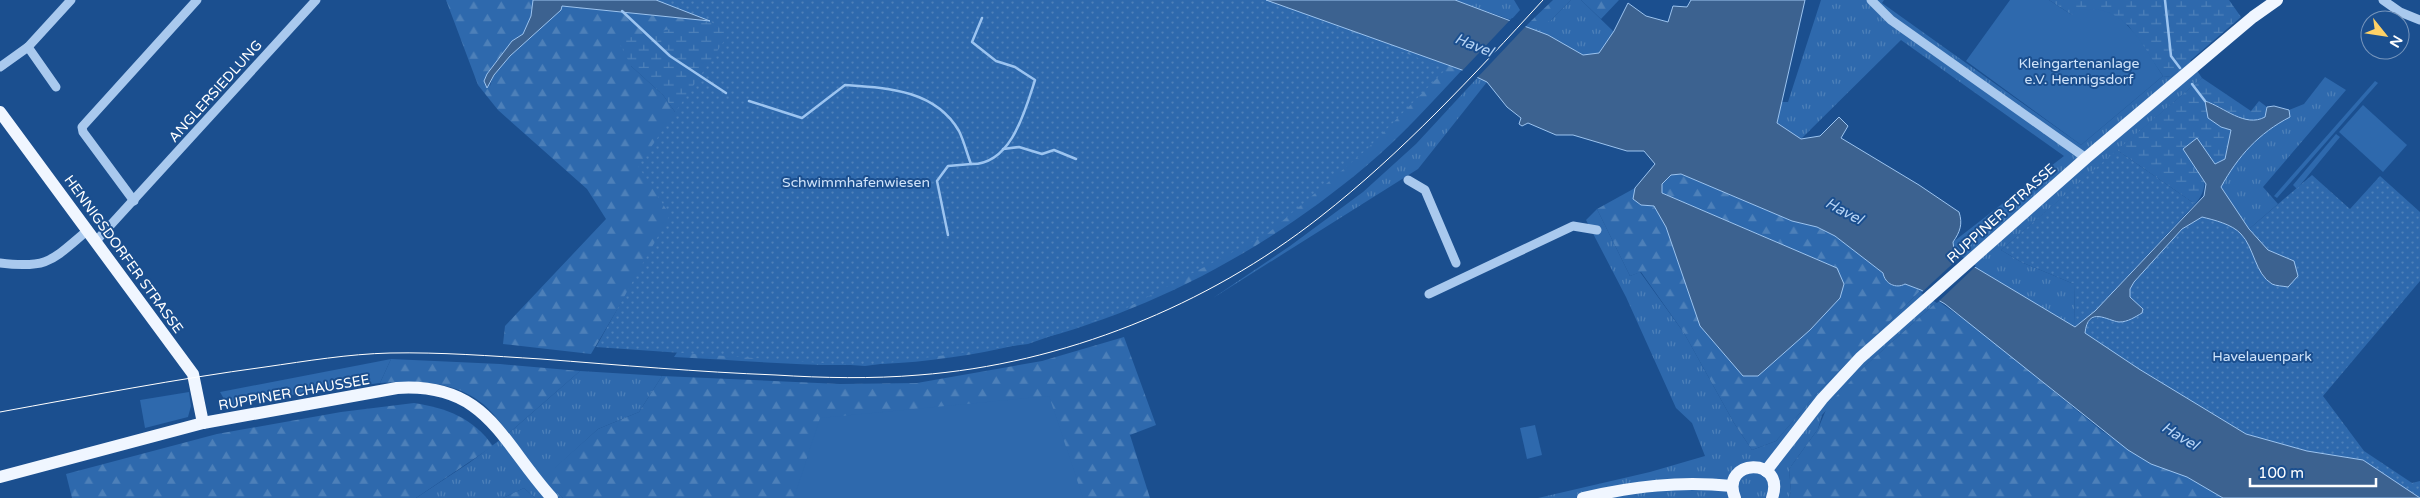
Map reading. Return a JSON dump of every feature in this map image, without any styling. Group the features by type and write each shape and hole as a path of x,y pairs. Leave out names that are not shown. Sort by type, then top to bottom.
{"main road":[{"name":"RUPPINER STRASSE","path":"1766,471 1829,392 1860,358 2086,158 2192,68 2277,0"},
{"name":"HENNIGSDORFER STRASSE","path":"0,112 193,374 203,423"},
{"name":"RUPPINER CHAUSSEE","path":"0,477 203,423 397,388 422,387 441,390 478,408 494,425 552,498"},
{"path":"1583,498 1647,485 1680,484 1733,492 1737,475 1746,468 1756,467 1766,471 1774,484 1772,498"}],"street":[{"path":"0,67 28,47 71,0"},
{"path":"134,201 83,132 82,127 197,0"},
{"name":"ANGLERSIEDLUNG","path":"96,241 316,0"},
{"path":"1871,0 1898,25 2086,158"},
{"path":"2383,0 2400,12 2420,20"},
{"path":"28,47 56,87"},
{"path":"1408,180 1425,190 1456,263"},
{"path":"1429,294 1574,226 1597,230"},
{"path":"0,263 21,266 44,263 88,230"}],"green space":[{"name":"Schwimmhafenwiesen","path":"446,0 533,0 531,16 523,34 512,41 487,74 490,86 501,65 510,55 561,10 562,6 710,21 631,66 663,95 692,136 1266,0 1462,70 1391,144 1365,167 1312,208 1257,245 1199,277 1139,305 1077,328 1013,346 948,358 881,364 803,364 674,357 694,327 660,237 591,354 503,344 505,326 606,219 587,189 498,110 478,85"},
{"name":"Schwimmhafenwiesen","path":"652,0 1272,0 1446,69 1366,150 1267,234 1119,312 1028,344 865,366 596,347 670,215 638,166 729,34 710,21"},
{"path":"759,0 692,136 663,95 631,66 618,40 709,21"},
{"path":"1455,0 1514,0 1520,10 1511,20"},
{"path":"1553,0 1571,0 1550,21 1531,21"},
{"path":"1571,0 1581,0 1614,32 1599,53 1583,55 1548,35 1525,27 1531,21 1550,21"},
{"path":"1581,0 1619,0 1601,19"},
{"path":"1821,0 1884,0 1882,3 2081,145 2163,76 2171,77 2190,60 2202,78 2001,250 2021,262 2074,284 2075,327 1958,257 1954,250 1953,242 2064,156 1901,40 1801,139 1777,123 1781,102 1788,102"},
{"name":"Kleingartenanlage e.V. Hennigsdorf","path":"2010,0 2049,0 2072,15 2075,10 2096,10 2116,16 2132,30 2163,76 2081,145 1966,61"},
{"path":"2049,0 2229,0 2241,17 2171,77 2163,76 2128,25 2072,15"},
{"path":"1478,77 1487,82 1418,169 1213,298 1290,246 1363,192 1416,144"},
{"path":"2325,77 2346,90 2263,187 2278,204 2249,229 2221,187 2241,155 2268,130 2290,117 2289,110 2304,104"},
{"path":"2202,78 2251,111 2259,101 2267,107 2265,117 2250,120 2205,101 2221,127 2231,130 2225,159 2215,164 2197,138 2205,181 2204,189 2195,204 2117,150"},
{"path":"2375,81 2378,83 2277,198 2274,196"},
{"path":"2363,105 2407,145 2383,172 2339,132"},
{"path":"2336,134 2340,137 2297,189 2293,185"},
{"path":"2117,150 2195,204 2095,311 2075,327 2074,284 2021,262 2001,250"},
{"path":"1681,174 1792,221 1817,227 1835,236 1883,273 1885,279 1893,286 1905,284 1921,290 1816,394 1776,441 1752,450 1734,423 1684,333 1641,272 1630,276 1597,209 1635,188 1634,199 1641,205 1654,205 1666,227 1837,268 1662,193 1662,184 1671,175"},
{"name":"Havelauenpark","path":"2312,175 2350,209 2380,176 2420,212 2420,281 2323,396 2364,451 2412,483 2420,481 2420,498 2363,460 2307,451 2246,434 2139,369 2085,333 2086,326 2096,317 2116,322 2143,309 2130,298 2130,289 2134,282 2182,229 2202,217 2223,223 2241,234 2266,280 2274,285 2288,286 2294,261 2268,250 2249,229"},
{"path":"1597,209 1630,276 1640,272 1684,333 1734,423 1752,450 1776,441 1816,394 1921,290 1938,301 1866,365 1822,415 1818,429 1789,469 1791,491 1789,498 1538,498 1650,472 1705,456 1692,423 1676,408 1626,297 1586,220"},
{"path":"1938,301 1979,330 2102,431 2151,464 2177,471 2223,498 1789,498 1791,491 1789,469 1818,429 1828,405 1866,365"},
{"path":"1124,337 1156,425 1130,435 1150,498 563,498 542,479 598,429 639,412 662,376 840,384 917,383 1042,361"},
{"path":"391,359 500,364 580,371 509,433 494,414 483,404 459,390 421,382 380,383"},
{"path":"391,359 380,383 284,396 228,406 220,392"},
{"path":"580,371 662,376 639,412 598,429 543,479 563,498 535,498 524,488 503,498 416,498 469,463 509,433"},
{"path":"189,392 191,406 188,417 145,428 140,400"},
{"path":"1049,396 1083,498 794,498 820,418"},
{"path":"414,403 448,411 468,421 493,446 416,498 72,498 66,474 217,434 341,412"},
{"path":"1535,425 1542,455 1527,459 1520,428"},
{"path":"524,488 535,498 503,498"}],"water":[{"path":"533,0 656,0 710,21 562,6 561,10 510,56 494,75 487,88 484,81 487,74 512,41 523,34 531,16"},
{"name":"Havel","path":"1266,0 1455,0 1548,35 1583,55 1599,53 1614,31 1628,3 1646,16 1668,22 1673,6 1687,7 1691,0 1805,0 1777,123 1801,139 1820,136 1839,117 1848,126 1841,138 1919,185 1959,212 1960,228 1953,242 1954,250 1958,257 2075,327 2095,311 2204,196 2206,184 2183,149 2197,138 2215,164 2225,159 2231,130 2221,127 2208,118 2205,101 2250,120 2265,117 2267,107 2274,106 2289,110 2290,117 2269,130 2242,155 2221,187 2249,229 2268,250 2294,261 2298,276 2288,287 2274,285 2266,280 2241,234 2223,223 2202,217 2182,229 2134,282 2130,289 2130,297 2143,309 2142,313 2122,322 2094,317 2087,324 2085,333 2139,369 2246,434 2307,451 2363,460 2420,498 2223,498 2187,477 2151,464 2128,450 1945,304 1921,290 1905,284 1895,286 1888,283 1883,273 1835,236 1817,227 1792,221 1681,174 1671,175 1662,184 1662,193 1837,268 1844,284 1840,298 1810,330 1758,376 1743,376 1700,326 1666,227 1654,206 1641,205 1633,199 1635,188 1655,164 1644,151 1627,151 1573,135 1556,135 1528,123 1522,126 1519,124 1521,118 1507,107 1487,82 1462,70"}],"pier":[{"path":"1512,18 1527,25 1476,79 1460,73"},
{"path":"1961,256 1976,266 1937,303 1921,293"}],"waterway":[{"path":"2165,0 2171,56 2180,68"},
{"path":"622,11 670,56 726,93"},
{"path":"749,101 802,118 845,85 894,90 924,99 937,107 949,117 959,131 971,164 985,162 996,156 1014,134 1035,80 1015,67 996,61 972,42 982,18"},
{"path":"2192,84 2205,101"},
{"path":"1003,149 1019,147 1042,154 1054,150 1076,159"},
{"path":"948,235 937,181 948,166 971,164"}],"tram line":[{"path":"0,412 198,377 328,358 374,354 466,354 717,372 848,378 919,375 973,369 1027,358 1079,344 1131,325 1181,303 1230,278 1276,249 1320,217 1380,167 1436,113 1543,0"}]}
